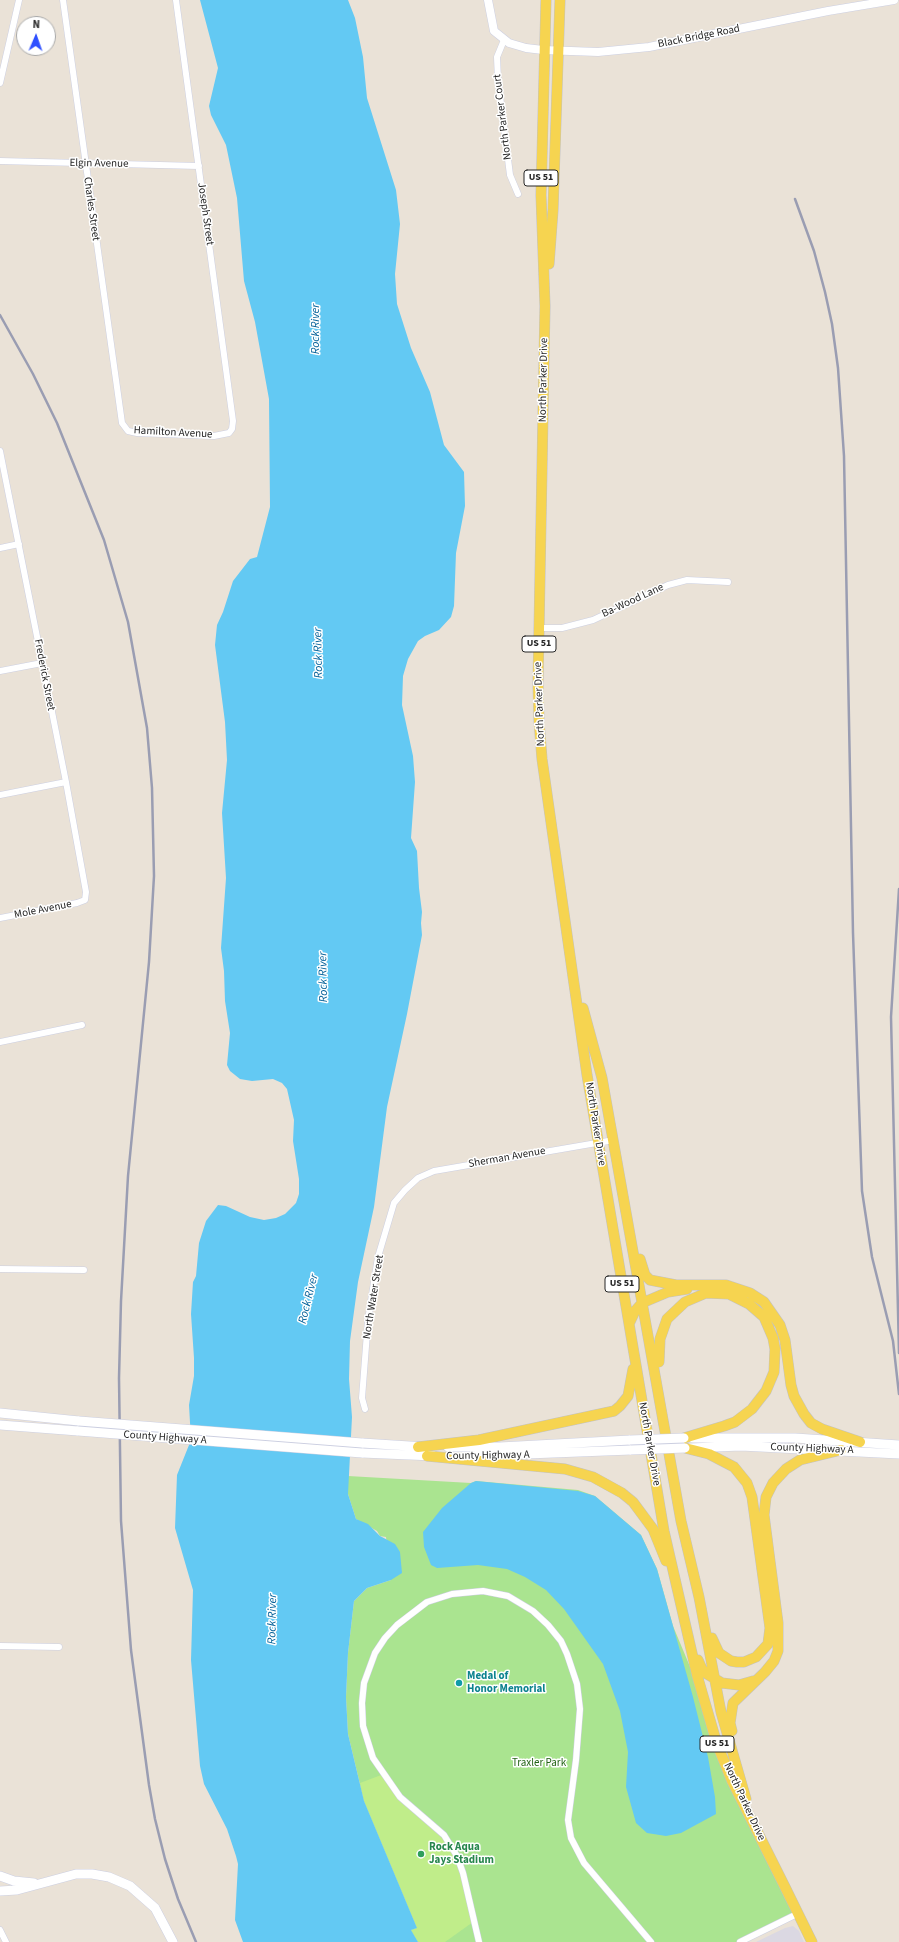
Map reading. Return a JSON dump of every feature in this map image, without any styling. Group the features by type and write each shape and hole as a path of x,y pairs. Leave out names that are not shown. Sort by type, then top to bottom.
{"main road":[{"name":"US 51","path":"543,50 546,0"},
{"name":"US 51","path":"558,50 560,0"},
{"name":"North Parker Drive","path":"543,50 541,195 545,306 538,690 542,751 598,1142 664,1531 697,1675 717,1744 732,1780 787,1891"},
{"name":"North Parker Drive","path":"545,306 553,210 558,50"},
{"name":"North Parker Drive","path":"574,980 601,1071 681,1521 699,1597 721,1712 749,1809 797,1914 812,1942"},
{"path":"629,1226 645,1275 650,1280 676,1285 708,1284 738,1287 764,1302 780,1325 785,1340 791,1385 794,1396 804,1414 811,1422 822,1429 860,1442"},
{"path":"629,1324 635,1311 642,1303 668,1292 708,1284"},
{"path":"661,1404 658,1351 660,1339 667,1319 674,1311 685,1302 706,1293 718,1293 739,1298 758,1310 770,1327 775,1349 774,1372 766,1391 752,1410 735,1422 685,1443"},
{"path":"418,1447 479,1440 614,1411 628,1396 634,1359"},
{"name":"County Highway A","path":"0,1413 79,1422 418,1447 493,1447 630,1440 899,1454"},
{"name":"County Highway A","path":"0,1425 362,1453 427,1456 497,1457 631,1450 685,1443 767,1437 899,1445"},
{"path":"685,1443 734,1467 750,1490 770,1628 768,1644 761,1654 750,1660 737,1662 719,1653 714,1644 699,1597"},
{"path":"735,1757 730,1724 733,1703 774,1661 778,1651 778,1623 764,1515 766,1497 773,1483 786,1469 800,1460 841,1450"},
{"path":"427,1456 565,1469 581,1472 609,1485 633,1502 649,1524 677,1587"},
{"path":"691,1646 702,1669 722,1683 739,1685 756,1680"},
{"path":"0,1891 17,1890 76,1874 92,1874 109,1877 130,1886 155,1908 173,1942"},
{"path":"0,1876 14,1881 39,1884"}],"street":[{"path":"0,83 19,0"},
{"name":"Charles Street","path":"63,0 84,164 120,417"},
{"name":"Joseph Street","path":"176,0 232,411 232,429"},
{"path":"488,0 494,31 504,40"},
{"name":"Black Bridge Road","path":"504,40 520,47 543,50 598,52 626,50 894,0"},
{"name":"North Parker Court","path":"504,40 497,56 498,80 510,175 518,194"},
{"name":"Elgin Avenue","path":"0,161 199,166"},
{"name":"Hamilton Avenue","path":"120,417 122,423 128,430 137,433 214,436 226,434 232,429"},
{"name":"Frederick Street","path":"0,451 66,782 86,892 85,900"},
{"path":"0,548 18,544"},
{"name":"Ba-Wood Lane","path":"540,628 576,626 593,620 668,585 687,580 728,582"},
{"path":"0,671 42,663"},
{"path":"0,795 66,782"},
{"name":"Mole Avenue","path":"0,918 77,903 85,900"},
{"path":"0,1042 82,1025"},
{"name":"Sherman Avenue","path":"405,1190 418,1178 434,1171 614,1140"},
{"name":"North Water Street","path":"365,1409 362,1398 368,1320 378,1257 394,1203 405,1190"},
{"path":"0,1269 84,1270"},
{"path":"479,1942 463,1873 457,1856 444,1835 400,1797 373,1758 363,1726 362,1703 364,1683 375,1653 385,1638 397,1625 427,1602 452,1594 483,1591 508,1596 534,1611 561,1641 577,1684 580,1709 576,1760 568,1810 570,1838 584,1863 651,1942"},
{"path":"0,1646 59,1647"},
{"path":"740,1942 797,1914"},
{"path":"0,1930 6,1942"}],"shaded area":[{"path":"793,1926 799,1931 804,1942 756,1942 785,1928"}],"green space":[{"name":"Traxler Park","path":"348,1476 471,1483 476,1481 578,1490 595,1496 641,1535 657,1569 673,1626 706,1705 717,1744 797,1914 740,1942 418,1942 411,1930 417,1928 364,1801 348,1734 346,1697 348,1653 354,1601 367,1588 391,1580 386,1537 380,1536 377,1531 356,1519 348,1494"},
{"name":"Rock Aqua Jays Stadium","path":"384,1774 394,1789 438,1829 459,1864 473,1922 445,1942 418,1942 414,1936 411,1930 417,1928 364,1801 360,1783"}],"water":[{"name":"Rock River","path":"200,0 348,0 355,18 363,57 367,98 396,190 400,224 395,274 397,304 411,348 430,392 444,445 464,472 465,506 456,553 454,606 451,617 439,630 418,641 408,659 403,676 402,705 413,756 415,782 411,838 417,851 422,912 422,935 387,1107 374,1207 358,1282 350,1341 349,1379 352,1417 348,1494 356,1519 368,1524 380,1536 395,1544 400,1552 402,1573 391,1580 367,1588 354,1601 348,1653 346,1697 348,1734 364,1801 417,1928 411,1930 418,1942 243,1942 235,1920 238,1864 227,1829 204,1784 200,1766 191,1660 193,1590 175,1528 177,1475 191,1440 189,1405 194,1376 194,1358 191,1314 193,1282 196,1276 199,1243 206,1221 218,1205 226,1206 250,1217 264,1220 276,1218 285,1214 296,1203 299,1194 299,1179 293,1141 294,1120 287,1089 282,1083 273,1079 252,1081 240,1079 230,1071 227,1065 230,1033 225,1001 224,971 221,948 226,878 222,813 227,760 225,722 215,645 217,625 233,581 250,559 257,557 270,507 269,399 255,322 244,281 237,198 226,145 211,115 209,106 218,68"},
{"path":"476,1481 578,1491 595,1496 641,1535 657,1569 693,1697 708,1757 715,1797 716,1814 681,1833 666,1836 647,1833 636,1823 626,1787 628,1752 620,1711 603,1664 564,1609 546,1590 525,1577 507,1569 478,1565 437,1568 431,1565 424,1547 423,1532 442,1508 471,1483"}],"railway":[{"path":"795,199 814,251 825,292 832,324 838,368 844,456 853,933 862,1191 872,1257 893,1341 899,1394"},
{"path":"0,315 33,374 57,423 104,540 128,622 147,728 152,788 154,876 149,962 128,1176 121,1301 119,1378 121,1521 131,1650 155,1819 165,1859 178,1899 196,1942"},
{"path":"899,889 891,1017 899,1353"}],"place":[{"name":"Medal of Honor Memorial","path":"459,1683"},
{"name":"Rock Aqua Jays Stadium","path":"421,1854"}]}
